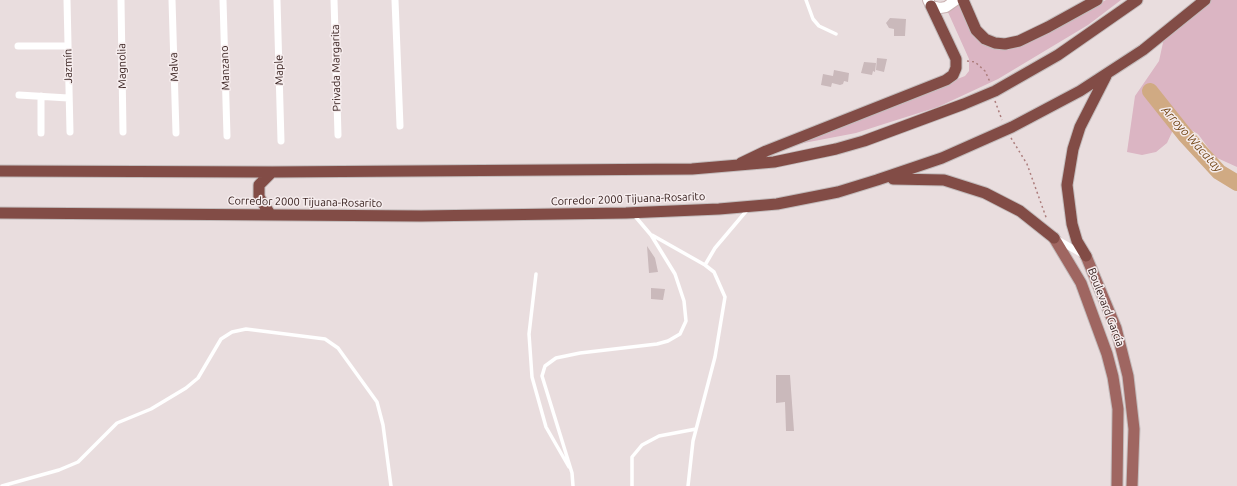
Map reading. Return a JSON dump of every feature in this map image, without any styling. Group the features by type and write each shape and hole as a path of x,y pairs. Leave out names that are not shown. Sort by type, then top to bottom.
{"highway":[{"path":"963,0 976,30 985,39 995,43 1005,44 1018,41 1048,27 1097,0"},
{"path":"0,170 272,172 692,169 774,162 836,149 903,126 991,92 1058,55 1136,0"},
{"name":"Corredor 2000 Tijuana-Rosarito","path":"0,213 421,216 632,212 777,204 830,193 877,180 942,158 1006,130 1080,91 1143,50 1205,0"},
{"path":"733,166 766,151 939,84 952,75 956,68 956,60 929,3"},
{"path":"1086,256 1077,241 1072,224 1067,185 1073,149 1080,127 1099,87 1109,71"},
{"path":"270,214 258,197 259,185 272,172"},
{"path":"877,180 944,180 963,185 997,199 1020,211 1054,238"}],"main road":[{"path":"929,3 946,7 956,0"},
{"name":"Boulevard García","path":"1054,238 1081,283 1107,354 1113,377 1118,409 1117,486"},
{"name":"Boulevard García","path":"1086,256 1116,328 1128,376 1134,429 1132,486"}],"street":[{"name":"Jazmín","path":"67,0 68,98 70,132"},
{"name":"Magnolia","path":"121,0 124,132"},
{"name":"Malva","path":"172,0 176,133"},
{"name":"Manzano","path":"222,0 227,136"},
{"name":"Maple","path":"277,0 281,141"},
{"name":"Privada Margarita","path":"334,0 338,135"},
{"path":"395,0 400,126"},
{"path":"18,46 68,46"},
{"path":"19,95 68,98"},
{"path":"41,96 41,133"},
{"name":"Boulevard García","path":"1054,238 1086,256"}],"lane":[{"path":"806,0 813,19 818,26 836,34"},
{"path":"706,265 715,248 750,206"},
{"path":"573,486 572,473 542,376 545,366 556,358 574,354 657,344 668,341 680,334 686,321 684,301 675,274 651,235 632,212"},
{"path":"651,235 706,265 714,272 725,297 715,357 696,429 688,486"},
{"path":"536,274 529,334 532,377 546,427 572,473"},
{"path":"2,486 60,470 78,462 117,423 151,409 186,388 198,378 221,339 232,332 246,329 324,339 338,348 377,402 383,425 391,486"},
{"path":"632,486 632,456 642,445 659,436 696,429"}],"path":[{"path":"956,60 975,62 985,71 989,78 991,92 1006,130 1027,164 1049,223"}],"shaded area":[{"path":"1106,0 1121,0 1088,25 998,79 938,107 856,133 788,146 965,76 969,71 969,59 947,10 952,9 959,4 982,43 992,48 1009,49 1044,33"},
{"path":"1209,0 1237,0 1237,167 1215,157 1198,134 1186,127 1173,130 1167,143 1156,152 1142,155 1127,152 1135,96 1159,61 1164,38"}],"building":[{"path":"890,18 906,19 905,36 894,36 894,29 889,28 886,23"},
{"path":"877,58 887,59 884,72 876,70"},
{"path":"864,62 876,63 875,72 873,71 872,75 861,73"},
{"path":"834,70 849,73 848,82 844,81 843,84 840,85 832,83 831,87 821,85 823,74 833,76"},
{"path":"647,246 655,258 658,272 649,273"},
{"path":"651,288 665,289 663,300 651,299"},
{"path":"776,375 790,375 794,431 786,431 785,402 776,403"}],"waterway":[{"name":"Arroyo Wacatay","path":"1150,91 1185,135 1219,172 1237,183"}]}
